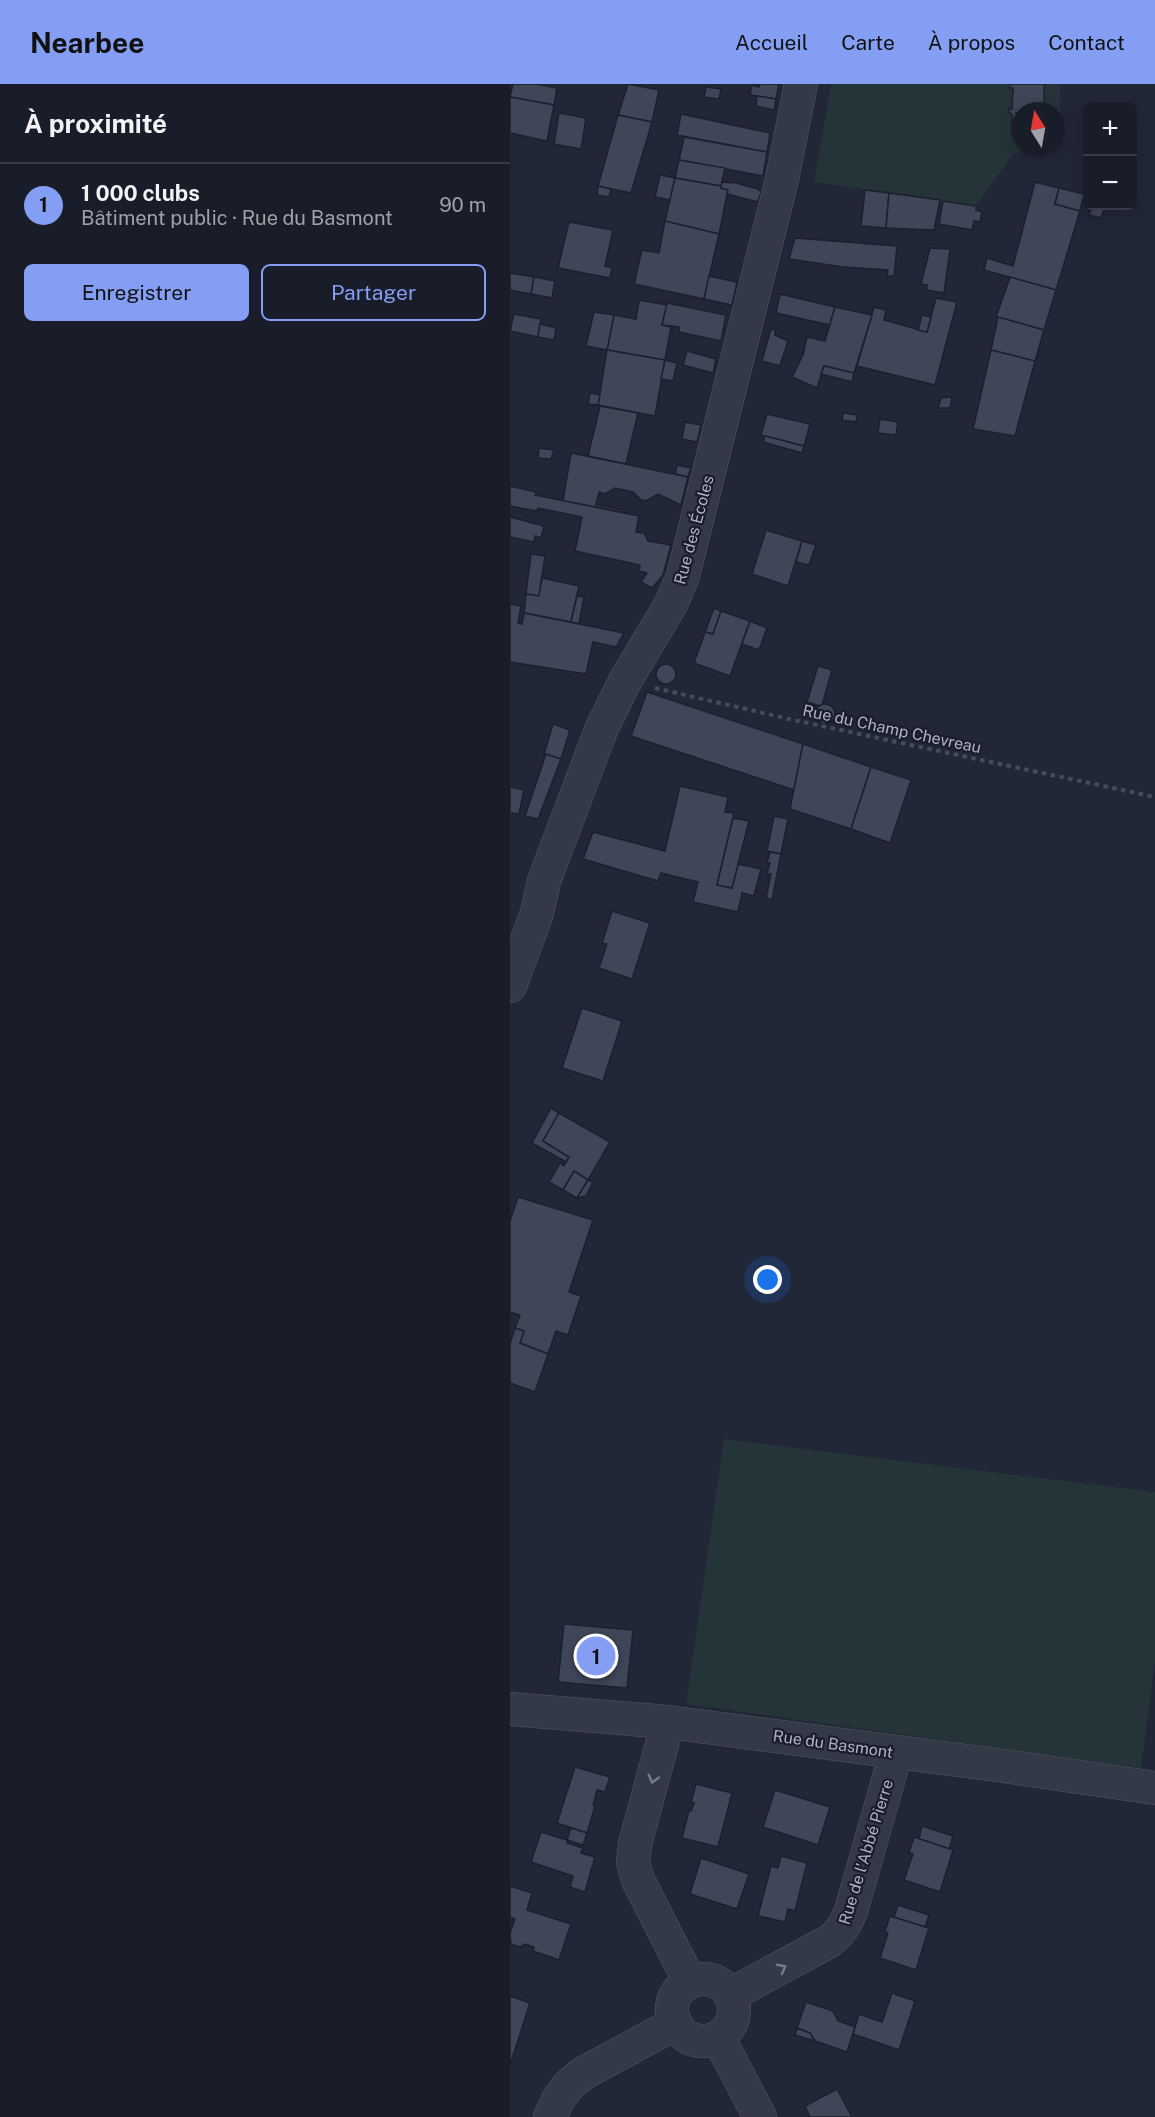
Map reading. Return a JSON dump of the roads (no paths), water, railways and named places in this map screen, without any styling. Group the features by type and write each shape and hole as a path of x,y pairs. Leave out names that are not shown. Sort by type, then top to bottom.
{"street":[{"name":"Rue des Écoles","path":"510,987 519,940 537,914 544,882 601,730 625,681 672,604 683,576 782,179 801,84"},
{"name":"Rue du Basmont","path":"510,1709 668,1722 1155,1788"},
{"path":"668,1722 635,1844 633,1862 638,1880 690,1982"},
{"name":"Rue de l'Abbé Pierre","path":"730,1995 828,1942 845,1926 896,1753"},
{"path":"701,1979 712,1980 720,1984 730,1995 735,2008 733,2018 729,2027 718,2037 704,2041 695,2040 685,2035 673,2018 672,2007 675,1996 690,1982 701,1979"},
{"path":"550,2117 559,2097 582,2074 676,2023"},
{"path":"718,2037 760,2117"}],"place":[{"name":"1 000 clubs","path":"596,1656"}]}
